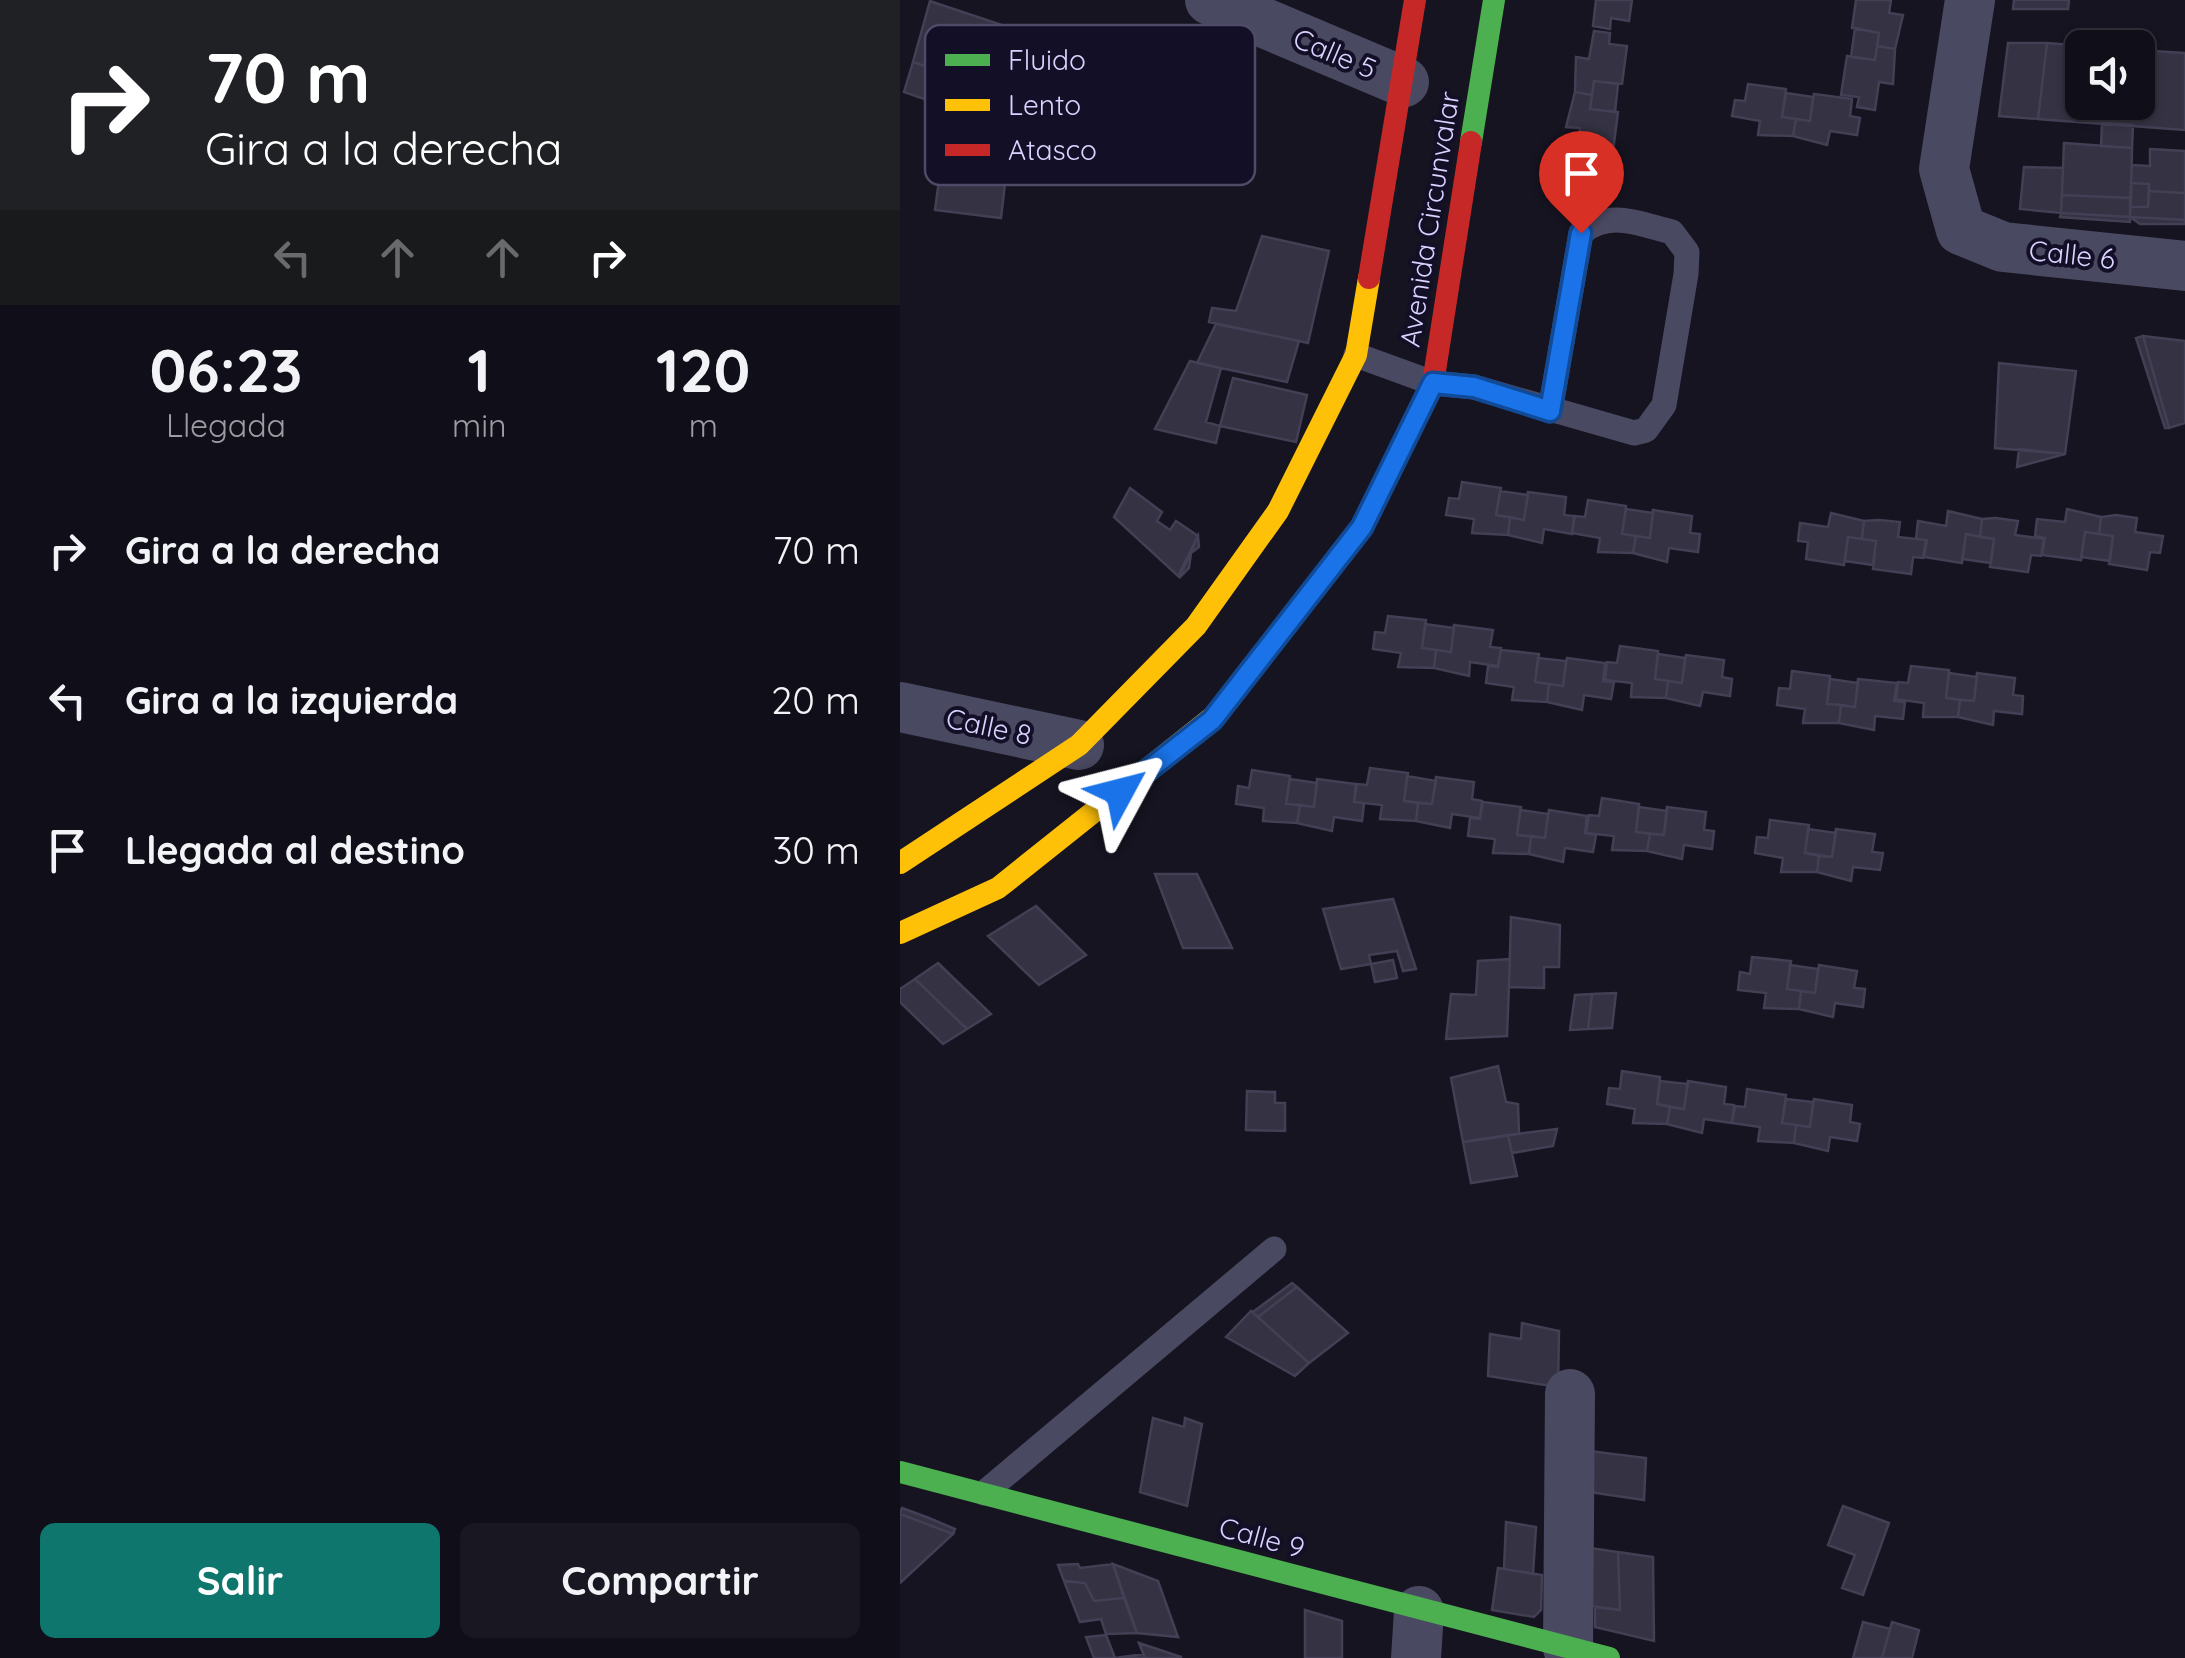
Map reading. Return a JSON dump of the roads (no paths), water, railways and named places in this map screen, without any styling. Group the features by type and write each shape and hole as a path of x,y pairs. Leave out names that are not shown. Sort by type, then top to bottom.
{"main road":[{"name":"Avenida Circunvalar","path":"900,863 1078,745 1196,626 1278,512 1356,355 1415,0"},
{"name":"Avenida Circunvalar","path":"900,933 998,888 1212,720 1362,527 1433,383 1494,0"},
{"name":"Calle 9","path":"900,1472 984,1492 1418,1634 1588,1653"}],"street":[{"name":"Calle 5","path":"1210,0 1404,82"},
{"name":"Calle 6","path":"1970,0 1944,169 1961,230 2004,247 2185,266"},
{"name":"Calle 8","path":"900,706 1078,745"},
{"path":"1570,1394 1588,1653"}],"lane":[{"path":"1356,355 1433,383 1474,387 1550,411 1634,433 1657,420 1664,405 1686,274 1687,252 1672,232 1613,218 1597,219 1581,233 1550,411"},
{"path":"984,1492 1274,1249"}]}
